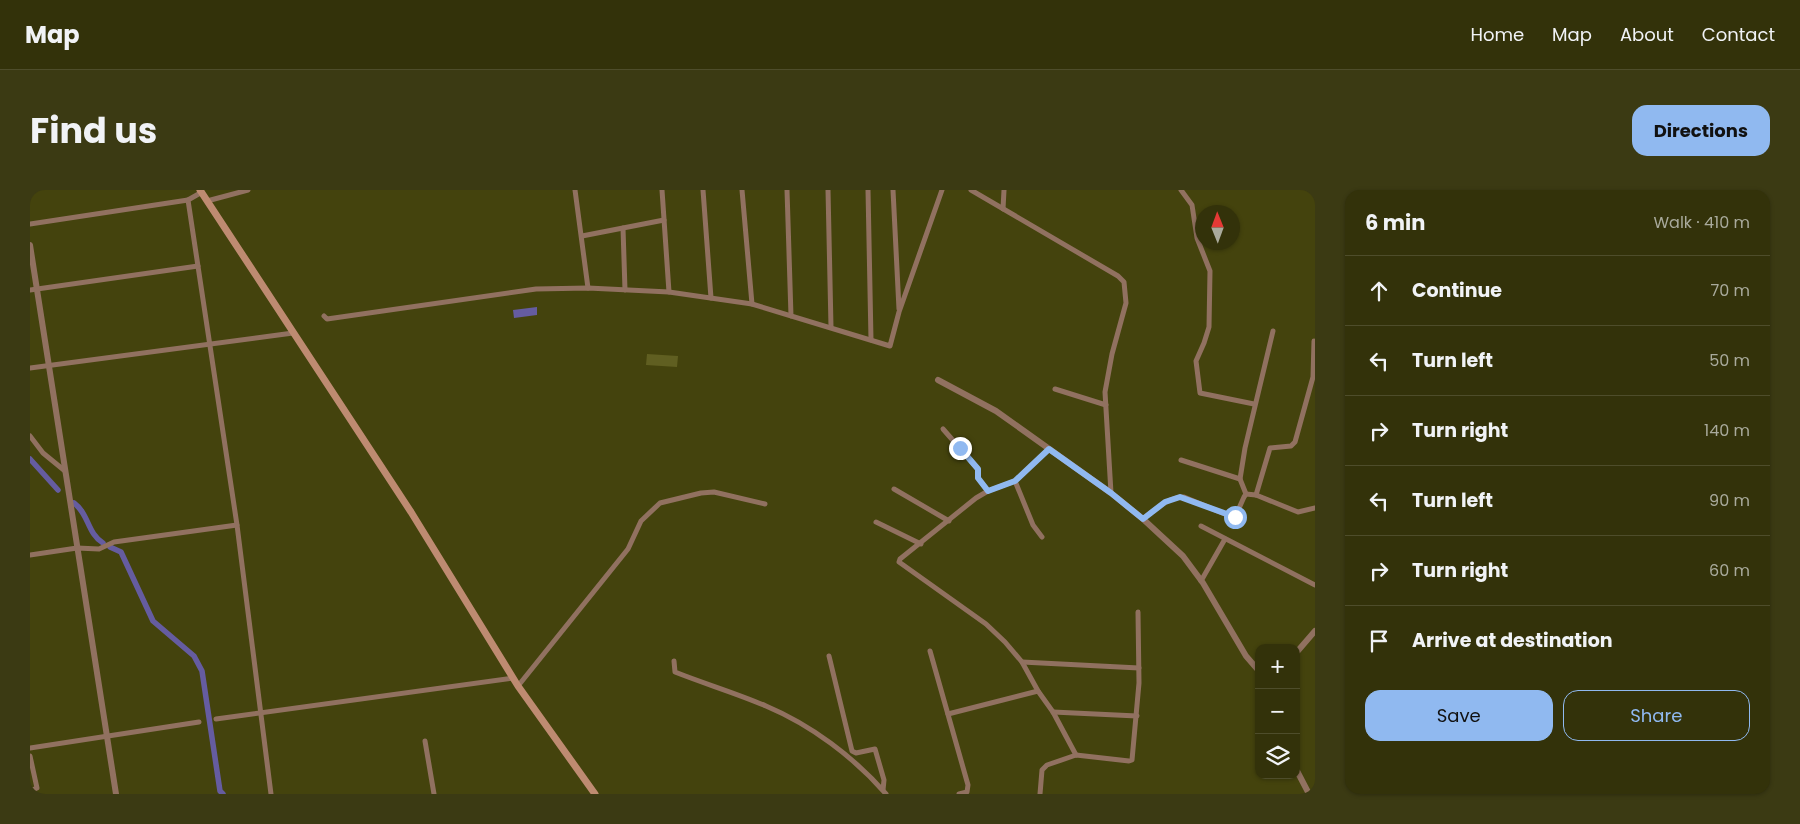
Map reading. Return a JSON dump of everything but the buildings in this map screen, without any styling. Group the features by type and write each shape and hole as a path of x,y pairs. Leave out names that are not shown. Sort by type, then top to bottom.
{"main road":[{"path":"201,191 411,512 518,686 595,794"}],"street":[{"path":"207,202 248,190"},
{"path":"575,190 588,288"},
{"path":"662,190 669,292"},
{"path":"703,190 711,298"},
{"path":"742,190 752,304"},
{"path":"787,190 791,316"},
{"path":"828,190 831,327"},
{"path":"868,190 871,340"},
{"path":"893,190 899,312"},
{"path":"324,316 327,319 536,289 588,288 669,292 752,304 890,346 899,312 942,190"},
{"path":"971,190 1118,276 1124,282 1126,303 1112,354 1105,392 1111,493"},
{"path":"1003,209 1004,190"},
{"path":"1181,190 1192,205 1198,238 1210,271 1209,327 1196,361 1200,393 1254,404"},
{"path":"30,224 188,200 201,191"},
{"path":"188,200 237,525 271,794"},
{"path":"582,236 664,220"},
{"path":"623,228 626,290"},
{"path":"30,245 34,290 50,366 76,548 116,794"},
{"path":"34,290 198,266"},
{"path":"1143,519 1165,502 1180,497 1235,517 1246,494 1240,479 1254,404 1274,331"},
{"path":"30,368 293,333"},
{"path":"1256,495 1270,448 1291,446 1295,442 1313,377 1314,342"},
{"path":"938,380 996,411 1111,493 1143,519 1183,556 1201,581 1246,656 1255,666"},
{"path":"1054,390 1106,405"},
{"path":"943,429 978,469 978,478 988,491"},
{"path":"30,436 43,453 65,471"},
{"path":"1049,449 1015,481 988,491 976,498 900,559 900,563 986,624 1006,642 1022,662 1053,712 1076,755"},
{"path":"1182,460 1240,479"},
{"path":"1015,481 1033,525 1042,536"},
{"path":"894,489 949,521"},
{"path":"518,686 628,549 641,520 660,503 701,493 714,492 765,504"},
{"path":"1246,494 1256,495 1298,512 1315,508"},
{"path":"876,522 920,544"},
{"path":"30,555 76,548 99,549 114,542 237,525"},
{"path":"1201,526 1315,585"},
{"path":"1201,581 1225,538"},
{"path":"1040,794 1042,770 1046,765 1076,755 1132,760 1140,668 1138,612"},
{"path":"1300,648 1315,631"},
{"path":"930,651 968,785 967,792 959,794"},
{"path":"829,656 852,751 856,753 875,749 884,780 885,792"},
{"path":"674,661 675,672 767,706 813,732 855,762 885,792"},
{"path":"1022,662 1140,668"},
{"path":"216,720 513,678"},
{"path":"948,714 1038,690"},
{"path":"1053,712 1137,716"},
{"path":"30,748 199,722"},
{"path":"425,741 434,794"},
{"path":"30,756 37,788 30,791"},
{"path":"1300,777 1308,794"}],"shaded area":[{"path":"537,307 537,315 514,318 513,310"},
{"path":"647,354 678,356 677,367 646,365"}],"waterway":[{"path":"30,459 58,490"},
{"path":"74,503 83,512 94,534 103,543"},
{"path":"110,547 121,552 153,621 194,656 202,671 220,791 223,794"}],"route":[{"path":"960,448 978,469 978,478 988,491 1015,481 1049,449 1111,493 1143,519 1165,502 1180,497 1235,517"}]}
